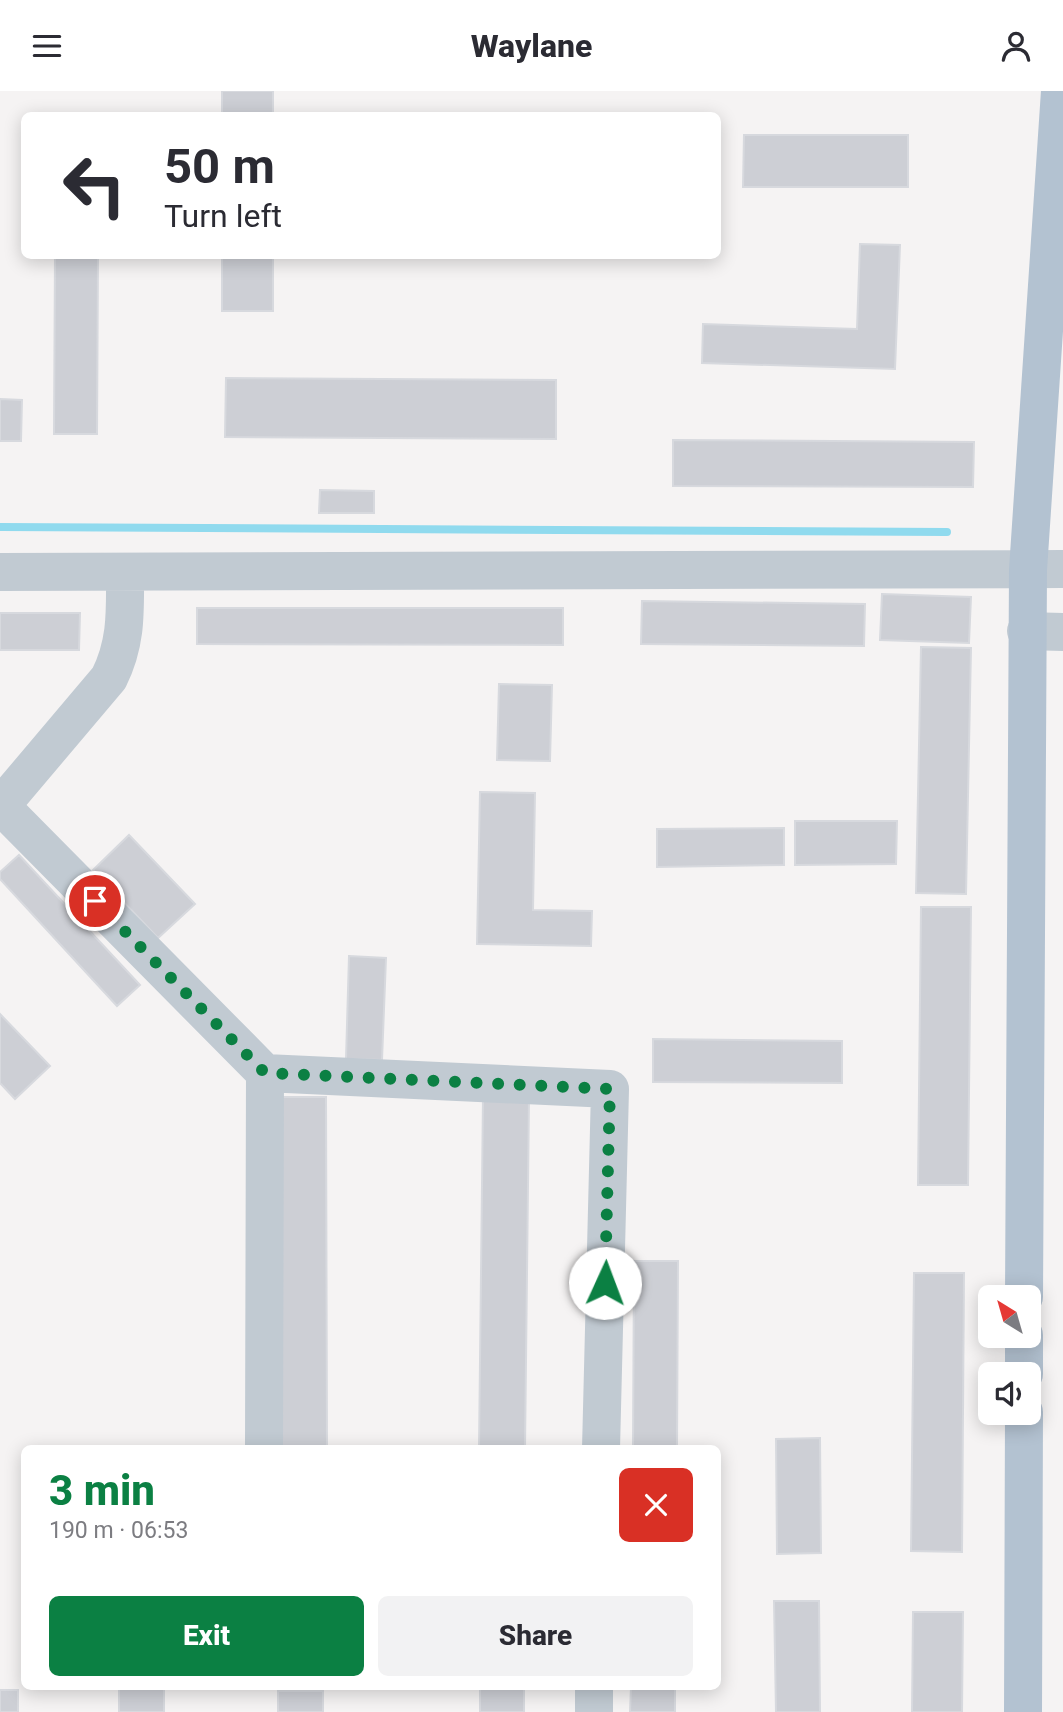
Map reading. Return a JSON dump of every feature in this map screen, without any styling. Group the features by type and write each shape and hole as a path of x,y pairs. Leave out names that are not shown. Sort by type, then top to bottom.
{"main road":[{"path":"1024,1285 1060,91"},
{"path":"1023,1712 1024,1425"}],"street":[{"path":"0,572 1045,570"},
{"path":"125,572 125,632 121,655 109,678 1,807 265,1073 610,1089 601,1445"},
{"path":"264,1445 265,1073"},
{"path":"594,1690 594,1712"}],"building":[{"path":"222,91 273,91 273,112 222,112"},
{"path":"744,135 908,135 908,187 743,187"},
{"path":"860,244 900,245 895,369 702,363 703,324 857,329"},
{"path":"55,259 98,259 97,434 54,434"},
{"path":"222,259 273,259 273,311 222,311"},
{"path":"226,378 556,380 556,439 225,437"},
{"path":"0,399 22,400 21,441 0,441"},
{"path":"673,440 974,442 973,487 673,486"},
{"path":"320,490 374,491 374,513 319,513"},
{"path":"882,594 971,597 969,643 880,640"},
{"path":"642,601 865,604 864,646 641,644"},
{"path":"197,608 563,608 563,645 197,644"},
{"path":"0,613 80,613 79,650 0,650"},
{"path":"921,647 971,648 966,894 916,893"},
{"path":"499,684 552,685 550,761 497,760"},
{"path":"480,792 535,793 533,910 592,911 591,946 477,944"},
{"path":"795,821 897,821 896,864 795,865"},
{"path":"784,828 784,865 657,867 657,829"},
{"path":"129,835 195,904 158,938 93,870"},
{"path":"19,855 140,985 117,1006 0,879 0,872"},
{"path":"921,907 971,907 968,1185 918,1185"},
{"path":"349,956 386,958 382,1060 346,1059"},
{"path":"0,1014 50,1066 15,1099 0,1083"},
{"path":"653,1039 842,1041 842,1083 653,1082"},
{"path":"281,1097 326,1097 327,1445 282,1445"},
{"path":"483,1097 529,1097 525,1445 479,1445"},
{"path":"634,1261 678,1261 677,1445 633,1445"},
{"path":"914,1273 964,1273 962,1552 911,1551"},
{"path":"820,1438 821,1553 777,1554 776,1439"},
{"path":"774,1601 819,1601 820,1712 776,1712"},
{"path":"913,1612 963,1612 962,1712 912,1712"},
{"path":"0,1690 18,1690 18,1712 0,1712"},
{"path":"119,1690 164,1690 164,1712 119,1712"},
{"path":"480,1690 524,1690 524,1712 480,1712"},
{"path":"631,1690 675,1690 675,1712 630,1712"},
{"path":"278,1691 323,1691 323,1712 278,1712"}],"waterway":[{"path":"0,527 947,532"}],"route":[{"path":"95,901 265,1073 610,1089 605,1283"}]}
